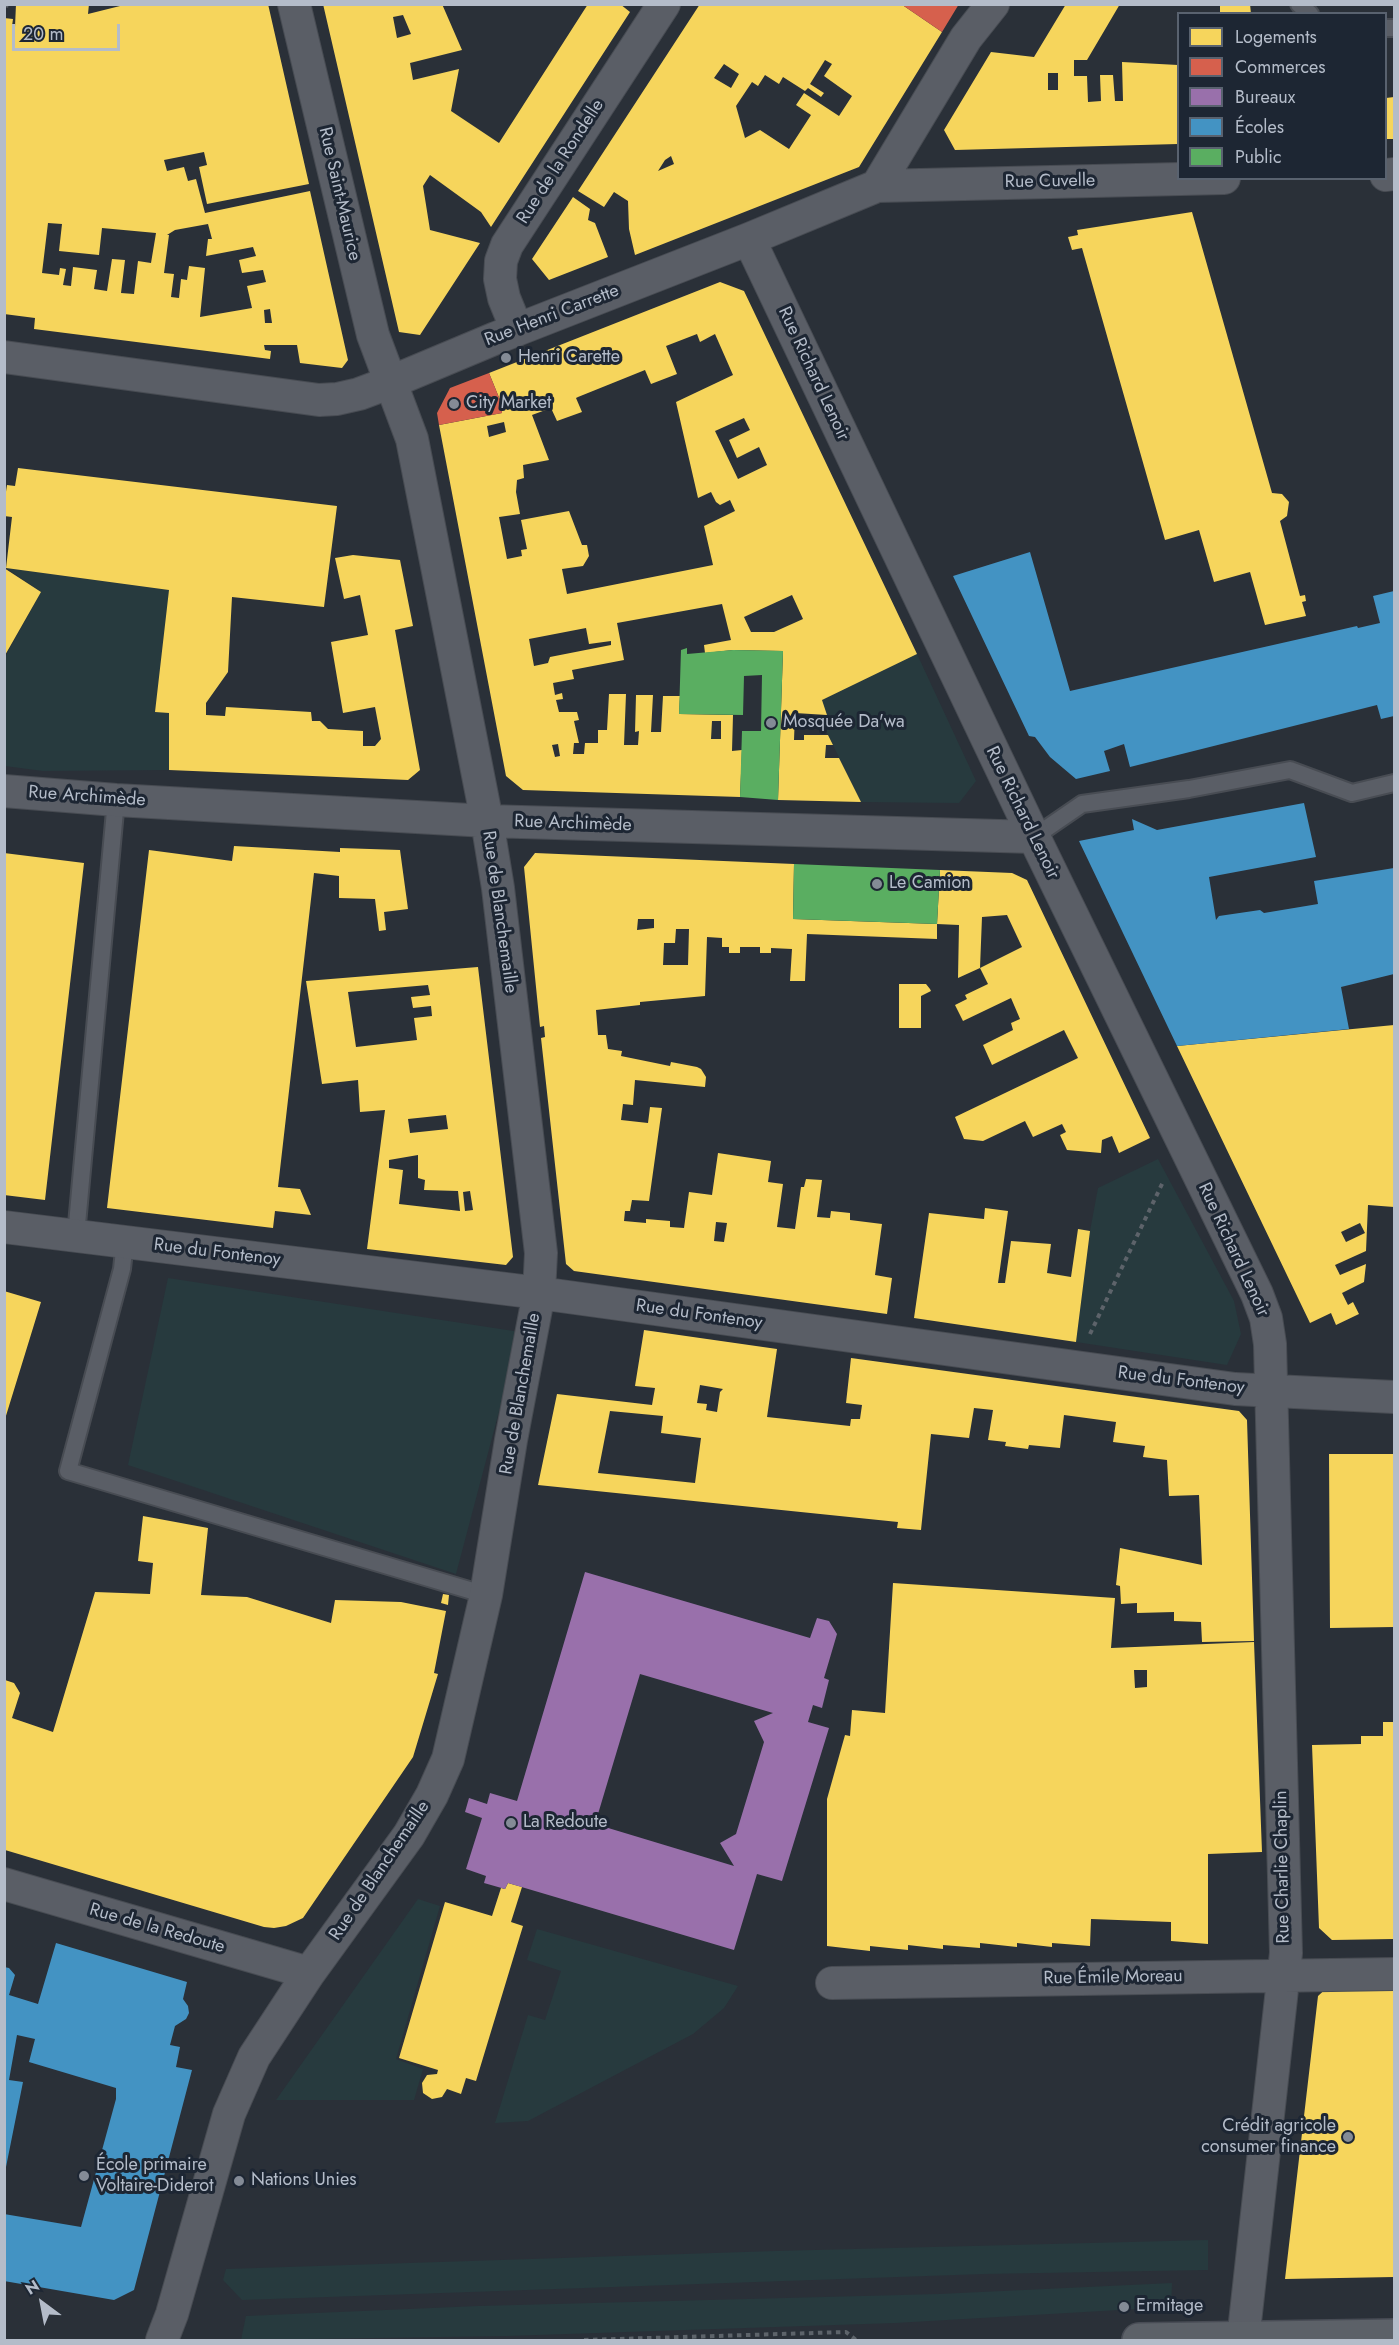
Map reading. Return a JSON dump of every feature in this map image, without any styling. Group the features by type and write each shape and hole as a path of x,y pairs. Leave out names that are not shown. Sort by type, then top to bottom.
{"main road":[{"path":"1139,2340 1395,2336"}],"street":[{"name":"Rue Saint-Maurice","path":"294,4 372,335 391,382"},
{"name":"Rue de la Rondelle","path":"517,330 504,298 500,279 501,261 507,245 664,4"},
{"path":"877,186 966,38 993,4"},
{"name":"Rue Cuvelle","path":"877,186 1177,179"},
{"name":"Rue Henri Carrette","path":"4,357 319,400 337,399 391,382 877,186"},
{"name":"Rue Richard Lenoir","path":"749,239 1034,837 1257,1294 1266,1318 1270,1344 1272,1392"},
{"name":"Rue de Blanchemaille","path":"162,2340 172,2314 229,2114 254,2056 309,1973 409,1835 432,1795 448,1758 486,1595 511,1440 539,1293 541,1253 488,821 412,440 391,382"},
{"name":"Rue Archimède","path":"4,791 116,800 488,821 1034,837"},
{"name":"Rue du Fontenoy","path":"4,1227 539,1293 1235,1389 1395,1397"},
{"name":"Rue Charlie Chaplin","path":"1243,2339 1286,1953 1272,1392"},
{"name":"Rue de la Redoute","path":"4,1884 309,1973"},
{"name":"Rue Émile Moreau","path":"832,1983 1395,1974"}],"lane":[{"path":"1034,837 1082,804 1189,789 1290,770 1352,792 1395,783"},
{"path":"76,1235 116,800"},
{"path":"125,1241 122,1269 68,1471 486,1595"}],"path":[{"path":"4,5 10,6"},
{"path":"1081,1368 1087,1340 1107,1298 1164,1181 1186,1149"},
{"path":"584,2340 846,2332 856,2340"}],"green space":[{"path":"6,568 169,590 155,711 169,713 169,770 43,771 5,766 5,657 41,592"},
{"path":"917,654 976,781 959,803 861,802 826,731 827,715 822,700"},
{"path":"1158,1159 1234,1301 1241,1334 1227,1365 1076,1342 1090,1231 1098,1188"},
{"path":"168,1278 520,1332 456,1574 128,1465"},
{"path":"418,1899 440,1906 396,2059 423,2069 414,2100 276,2100"},
{"path":"537,1929 738,1986 724,2008 693,2034 528,2121 495,2123 528,2015 545,2020 561,1971 527,1960"},
{"path":"1208,2240 1208,2270 984,2274 242,2300 223,2280 226,2269"},
{"path":"1172,2283 1171,2307 895,2323 507,2336 241,2340 246,2316 478,2306 939,2294"}],"building: Logements":[{"path":"16,4 89,4 88,14 128,4 268,4 309,184 207,204 199,167 207,165 204,152 164,160 167,171 184,167 188,181 196,179 205,213 310,191 348,360 342,368 300,363 297,345 264,345 265,350 271,351 270,359 34,329 35,318 4,314 4,18 13,19 12,26 15,27","holes":["48,223 62,224 59,251 99,255 102,228 156,233 151,263 138,261 134,294 121,293 125,260 112,259 107,291 94,289 97,270 73,267 71,286 63,285 66,269 60,268 59,275 42,273","208,224 212,239 208,239 206,256 253,247 256,256 239,260 242,273 263,270 266,282 247,286 252,308 200,317 205,268 189,266 187,280 181,279 179,298 171,297 174,274 164,273 169,235 167,235 175,230","270,309 272,323 265,323 264,310"]},
{"path":"323,4 442,4 462,50 410,63 413,80 459,69 451,111 499,143 588,4 620,4 630,12 491,227 481,212 430,175 423,186 430,230 480,243 420,335 399,332","holes":["403,15 411,34 397,38 393,17"]},
{"path":"700,4 901,4 942,32 859,167 635,255 629,229 628,201 614,192 604,207 578,191","holes":["825,60 832,64 824,76 852,96 839,116 804,93 796,105 811,115 789,149 760,130 745,138 736,106 752,82 758,86 765,75 779,84 783,77 805,91 808,88 821,97 824,93 810,84","724,64 739,74 731,88 714,78","671,156 674,164 658,171 665,160"]},
{"path":"1066,4 1120,4 1087,60 1074,60 1074,76 1087,76 1088,102 1101,101 1100,75 1113,75 1115,101 1123,101 1122,62 1177,65 1177,144 955,150 944,130 991,52 1034,57","holes":["1048,73 1058,73 1058,90 1048,90"]},
{"path":"1220,4 1250,4 1251,12 1220,12"},
{"path":"1394,97 1394,139 1387,139 1387,98"},
{"path":"573,197 590,209 588,220 595,223 608,257 549,280 532,259"},
{"path":"1192,212 1272,493 1282,494 1289,502 1287,516 1280,521 1300,596 1305,595 1306,601 1302,602 1306,616 1265,625 1250,572 1214,582 1199,530 1165,540 1082,248 1072,250 1068,237 1078,235 1077,230"},
{"path":"720,282 744,291 917,654 822,700 827,715 795,713 794,740 804,740 804,735 828,735 833,745 826,745 825,758 839,758 861,802 778,800 783,651 733,650 705,653 704,645 731,640 722,604 617,623 624,660 572,670 574,679 553,683 555,695 562,693 563,699 556,700 559,712 577,712 579,720 574,721 579,743 574,743 573,754 584,754 585,743 598,743 598,730 607,730 609,694 626,694 624,745 638,745 639,731 635,732 636,695 653,695 651,732 661,732 663,696 680,696 679,714 733,715 732,751 742,750 740,797 523,790 506,776 439,425 502,413 500,400 489,373","holes":["697,334 700,342 715,334 733,375 676,402 698,498 711,492 720,505 730,500 735,511 704,526 713,565 567,594 562,569 583,566 589,556 587,545 582,545 569,511 521,520 527,549 521,550 522,556 507,559 499,517 520,514 516,492 517,480 524,478 523,465 549,460 532,415 551,408 557,421 582,412 576,398 645,370 651,384 677,374 666,346","744,418 750,430 729,440 737,458 759,447 767,465 738,479 715,431","504,422 506,432 489,437 487,426","792,595 803,619 774,632 751,632 744,617","586,628 589,644 611,641 611,645 550,657 548,663 534,666 529,639","712,721 721,721 721,739 711,739","558,744 560,756 555,757 552,745"]},
{"path":"18,468 337,506 324,607 232,597 228,672 206,703 206,715 225,716 226,707 311,712 312,721 320,721 328,729 363,731 363,746 375,746 381,739 375,707 343,713 331,642 368,635 360,595 344,599 335,558 353,555 400,560 413,626 395,630 420,770 408,780 169,770 169,713 155,712 169,590 6,568 12,517 4,516 4,505 7,485 15,486"},
{"path":"4,568 41,592 4,657"},
{"path":"234,846 340,852 340,848 400,850 408,909 384,912 386,930 379,931 375,899 339,898 339,876 314,873 278,1187 300,1189 311,1215 275,1211 273,1228 107,1208 149,850 232,861"},
{"path":"4,853 84,863 45,1200 4,1195"},
{"path":"535,853 794,864 793,919 937,924 937,939 807,934 805,981 790,981 792,949 771,948 771,953 760,953 760,947 740,947 740,953 729,953 729,947 722,947 722,938 707,937 705,996 640,1002 640,1005 596,1010 598,1035 606,1035 608,1049 622,1051 621,1056 670,1066 671,1062 697,1067 706,1077 705,1087 635,1080 633,1105 623,1104 621,1120 648,1123 650,1107 662,1108 649,1201 632,1200 630,1211 625,1211 624,1221 646,1223 646,1219 670,1221 670,1227 684,1228 689,1192 712,1195 718,1153 771,1161 768,1182 783,1184 777,1227 795,1229 801,1187 804,1187 806,1179 822,1180 817,1217 830,1218 831,1211 850,1213 850,1220 882,1224 875,1275 892,1278 887,1314 574,1271 566,1264 541,1038 545,1037 544,1026 540,1027 524,867","holes":["638,919 654,919 654,928 637,930","676,929 689,929 688,965 663,965 664,943 675,943","716,1222 727,1223 724,1242 714,1241"]},
{"path":"940,870 1012,873 1027,880 1150,1138 1119,1153 1112,1136 1102,1140 1101,1153 1067,1150 1060,1135 1066,1132 1062,1124 1033,1137 1025,1121 983,1141 964,1139 955,1117 1078,1058 1064,1030 992,1065 983,1045 1013,1030 1011,1023 1020,1019 1011,998 963,1021 955,1005 967,999 965,995 988,984 980,968 958,978 959,925 937,924","holes":["1007,915 1022,947 980,968 982,917"]},
{"path":"478,967 513,1257 506,1265 367,1249 385,1110 360,1112 358,1080 322,1084 306,981","holes":["428,985 430,995 411,997 413,1008 431,1006 432,1016 414,1018 417,1040 356,1047 348,992","446,1115 448,1129 410,1133 408,1119","418,1155 418,1178 425,1180 424,1190 458,1191 460,1211 399,1204 403,1170 389,1168 389,1160","470,1191 473,1210 465,1211 463,1192"]},
{"path":"899,984 926,984 931,991 921,996 921,1028 899,1028"},
{"path":"1394,1025 1394,1207 1368,1205 1366,1251 1335,1265 1340,1275 1366,1264 1364,1282 1342,1293 1348,1305 1353,1302 1359,1314 1336,1325 1331,1313 1310,1323 1177,1046","holes":["1360,1223 1365,1233 1346,1242 1341,1232"]},
{"path":"985,1208 1008,1211 998,1283 1005,1283 1011,1241 1051,1244 1047,1273 1071,1277 1078,1229 1090,1231 1076,1342 914,1318 929,1213 984,1219"},
{"path":"4,1291 41,1302 5,1419 4,1419"},
{"path":"644,1330 777,1349 767,1417 850,1426 851,1419 860,1419 862,1405 846,1403 851,1358 1239,1411 1247,1420 1254,1641 1202,1642 1201,1622 1174,1621 1174,1612 1137,1613 1137,1603 1121,1604 1120,1586 1116,1585 1120,1548 1202,1565 1199,1495 1169,1496 1167,1460 1143,1457 1145,1446 1113,1442 1116,1422 1064,1415 1060,1448 1029,1445 1028,1449 1005,1446 1006,1442 988,1440 993,1410 974,1408 969,1438 931,1434 921,1530 897,1528 898,1522 538,1485 557,1394 652,1405 655,1388 635,1386","holes":["700,1385 723,1389 720,1392 717,1412 706,1410 707,1404 697,1403","610,1411 663,1416 661,1433 701,1438 695,1483 598,1473"]},
{"path":"1329,1454 1394,1454 1394,1627 1330,1628"},
{"path":"143,1516 208,1528 201,1595 247,1597 331,1623 335,1600 401,1602 446,1611 434,1673 438,1674 413,1757 303,1918 286,1926 264,1927 5,1850 5,1680 14,1683 20,1693 12,1718 53,1732 95,1592 150,1594 153,1563 138,1561"},
{"path":"893,1583 1115,1598 1111,1648 1254,1642 1262,1852 1208,1854 1208,1944 1171,1941 1171,1922 1091,1919 1090,1946 1052,1943 1052,1947 1017,1943 1017,1947 980,1943 980,1948 943,1945 943,1949 908,1945 908,1950 870,1946 870,1951 827,1946 827,1799 845,1735 850,1736 852,1710 885,1713","holes":["1134,1670 1147,1670 1147,1687 1135,1688"]},
{"path":"443,1594 449,1595 448,1605 441,1603"},
{"path":"1383,1722 1394,1722 1394,1939 1332,1940 1319,1928 1312,1745 1361,1744 1361,1736 1383,1736"},
{"path":"508,1883 522,1887 511,1922 523,1926 476,2081 466,2078 461,2094 447,2089 442,2097 432,2099 423,2093 422,2083 427,2075 437,2074 438,2070 399,2058 445,1902 492,1916 501,1888 505,1889"},
{"name":"Crédit agricole consumer finance","path":"1394,1983 1394,2277 1285,2279 1318,1996 1331,1984"}],"building: Commerces":[{"path":"901,4 959,4 942,32"},
{"path":"489,373 500,400 502,413 439,425 437,413 450,388"}],"building: Bureaux":[{"path":"585,1572 810,1638 817,1618 829,1621 837,1634 824,1678 829,1680 822,1708 813,1705 808,1722 829,1728 782,1881 757,1874 734,1950 508,1883 505,1889 484,1883 486,1876 466,1869 482,1818 465,1812 469,1798 487,1804 490,1793 517,1801","holes":["640,1674 773,1713 754,1721 764,1742 736,1834 720,1843 734,1866 595,1824"]}],"building: Écoles":[{"path":"1030,552 1070,691 1357,626 1358,628 1380,623 1373,596 1394,591 1394,716 1381,719 1377,705 1130,767 1124,744 1104,751 1110,771 1076,779 1050,757 1035,737 1029,736 953,576"},
{"path":"1304,803 1316,857 1209,877 1216,920 1219,916 1260,910 1264,913 1318,904 1314,881 1394,868 1394,974 1341,987 1349,1029 1177,1046 1079,841 1134,830 1132,819 1157,830"},
{"name":"École primaire Voltaire-Diderot","path":"56,1943 187,1982 183,1999 188,2006 189,2013 186,2019 175,2026 170,2045 180,2047 176,2067 192,2070 134,2290 114,2300 4,2281 4,2214 81,2227 116,2099 116,2088 29,2062 35,2039 17,2035 9,2080 23,2082 4,2177 4,1967 9,1968 15,1975 9,1995 38,2004"}],"building: Public":[{"name":"Mosquée Da'wa","path":"687,648 687,654 733,650 783,651 778,800 740,797 742,731 761,731 762,675 744,676 743,715 679,714 681,650"},
{"path":"794,864 940,870 937,924 793,919"}],"place":[{"name":"Henri Carette","path":"506,358"},
{"name":"City Market","path":"454,404"},
{"name":"Mosquée Da'wa","path":"771,723"},
{"name":"Le Camion","path":"877,884"},
{"name":"La Redoute","path":"511,1823"},
{"name":"Crédit agricole consumer finance","path":"1348,2137"},
{"name":"École primaire Voltaire-Diderot","path":"84,2176"},
{"name":"Nations Unies","path":"239,2181"},
{"name":"Ermitage","path":"1124,2307"}]}
